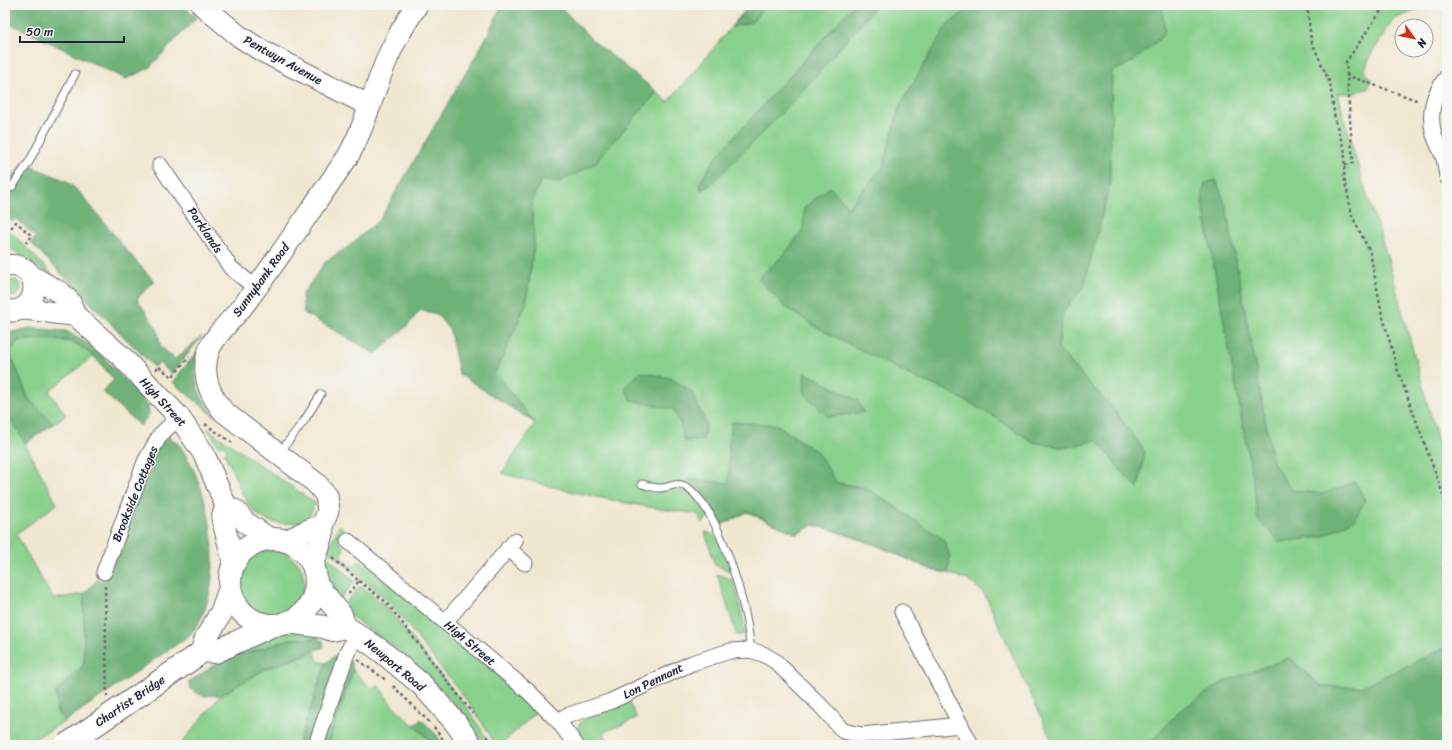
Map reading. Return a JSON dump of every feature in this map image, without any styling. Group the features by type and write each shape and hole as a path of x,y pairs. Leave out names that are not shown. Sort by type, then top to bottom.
{"main road":[{"path":"262,540 277,540 295,545 319,568 310,605 299,616 215,652 199,654 206,638 221,613 230,588 231,570 238,556 248,546 262,540"},
{"name":"Newport Road","path":"319,568 341,615 351,630 391,659 422,685 455,722 478,739"},
{"path":"230,588 234,602 243,614 263,626 280,624 324,627 332,630 351,630"},
{"name":"Chartist Bridge","path":"66,745 199,654"}],"street":[{"name":"Pentwyn Avenue","path":"202,5 239,36 262,51 370,106"},
{"name":"Sunnybank Road","path":"319,568 323,535 322,526 328,511 327,499 322,489 224,412 214,400 208,387 205,371 209,350 256,288 347,158 357,140 385,64 395,42 417,5"},
{"path":"1447,77 1438,87 1432,105 1431,120 1434,136 1446,158 1447,178"},
{"name":"Parklands","path":"160,165 231,268 256,288"},
{"name":"High Street","path":"8,262 26,270 31,276 61,294 70,302 75,314 117,352 179,418 204,454 226,506 236,511 245,522 277,540"},
{"path":"10,311 29,303 33,296 34,281 31,276"},
{"path":"10,311 48,311 61,315 75,314"},
{"name":"Brookside Cottages","path":"104,572 117,558 145,462 160,435 179,418"},
{"name":"High Street","path":"226,506 222,518 234,564"},
{"path":"277,540 299,536 312,527 322,526"},
{"path":"444,622 512,544 525,563"},
{"name":"High Street","path":"351,549 444,622 529,692 559,722 576,745"},
{"path":"902,612 971,745"},
{"path":"316,745 347,653 351,630"},
{"name":"Lon Pennant","path":"559,722 566,716 609,702 692,662 730,651 750,650 763,654 775,661 821,706 850,739 862,735 961,725"}],"lane":[{"path":"5,190 12,187 29,162 75,74"},
{"path":"279,454 304,421 321,394"},
{"path":"642,484 660,488 677,484 685,485 696,494 710,514 724,546 740,590 750,633 750,650"}],"path":[{"path":"1307,5 1311,40 1330,83 1335,120 1345,152 1344,176 1352,216 1370,252 1382,314 1398,371 1447,505"},
{"path":"1345,165 1353,163 1346,62 1385,5"},
{"path":"1346,75 1425,103"},
{"path":"11,228 16,222 32,236 26,243"},
{"path":"152,375 158,366 172,377 187,360"},
{"path":"319,568 359,581 386,602 477,721"},
{"path":"104,572 107,700"},
{"path":"344,599 359,581"},
{"path":"356,658 391,684 433,726 447,745"},
{"path":"108,730 108,745"},
{"path":"478,739 493,745"}],"green space":[{"path":"5,5 182,5 197,17 149,68 126,79 5,21"},
{"path":"502,5 559,5 592,40 657,92 593,165 557,183 541,180 532,200 534,243 526,304 495,373 535,423 459,374 450,331 437,314 420,310 410,323 376,354 304,313 302,295 325,262 348,247 380,219 485,40"},
{"path":"750,5 1431,5 1394,18 1370,56 1365,70 1368,77 1371,79 1368,89 1360,90 1354,94 1337,93 1361,176 1387,256 1437,438 1447,462 1447,647 1362,687 1321,686 1289,658 1178,712 1148,745 1054,745 984,593 968,580 948,573 934,571 878,546 813,525 797,534 747,512 721,525 713,507 707,509 708,517 702,524 698,514 599,498 502,473 535,423 495,373 526,304 534,243 532,200 541,180 593,165 657,92 668,102"},
{"path":"750,5 765,5 752,22 731,27"},
{"path":"854,5 877,5 796,98 709,186 701,190 700,183 716,157"},
{"path":"974,5 1162,5 1165,34 1134,61 1112,72 1110,183 1084,286 1063,312 1058,348 1084,378 1110,404 1145,452 1138,488 1122,472 1097,440 1064,448 1033,442 988,413 946,390 915,378 820,329 785,307 758,278 782,257 803,230 804,208 830,187 848,207 883,167 900,105 948,24"},
{"path":"23,163 67,181 81,194 128,252 154,281 137,299 157,329 161,347 175,359 202,336 172,374 159,363 154,367 31,243 36,237 16,218 12,222 5,215 5,179 10,179"},
{"path":"1216,180 1226,206 1273,462 1291,490 1323,494 1355,482 1365,500 1355,519 1322,537 1280,542 1258,520 1254,486 1202,201 1205,183"},
{"path":"5,226 58,280 5,244"},
{"path":"13,280 20,285 21,288 16,295 13,296 6,291 5,288 10,281"},
{"path":"29,328 66,331 95,348 148,405 149,415 140,426 102,391 114,380 95,358 79,345 67,340 45,339 17,341 10,353 28,398 53,424 26,443 11,420 5,406 5,334"},
{"path":"43,339 73,342 94,356 49,391 66,415 53,424 28,398 10,353 16,341"},
{"path":"199,350 195,368 197,386 205,402 216,417 172,382"},
{"path":"640,372 670,378 691,391 706,424 703,441 684,441 681,425 674,410 631,400 625,387"},
{"path":"804,372 857,400 864,412 828,417 805,394"},
{"path":"5,406 57,504 16,534 53,599 84,594 84,664 56,693 57,712 64,722 23,745 5,745 5,638 8,606 5,600"},
{"path":"732,422 777,425 817,452 837,483 867,488 944,540 950,557 948,573 929,568 857,538 813,525 797,534 747,512 721,525 705,493 687,479 729,483 729,443"},
{"path":"208,429 315,503 306,519 295,523 278,523 265,520 256,513 242,492 224,453 228,451 223,444 219,446"},
{"path":"169,435 172,440 176,441 189,461 200,486 208,513 212,542 213,571 208,598 199,622 184,641 183,640 64,722 57,712 56,693 84,664 84,594 98,579 102,582 109,575 150,467 160,445"},
{"path":"340,525 346,531 338,541 344,548 340,557 351,567 359,562 364,563 466,648 537,711 501,745 496,745 472,707 389,602 327,549"},
{"path":"705,532 710,533 718,541 730,571 715,565"},
{"path":"266,550 278,550 295,559 302,570 304,582 302,594 295,605 278,614 266,614 254,609 245,600 240,588 240,576 245,564 254,555"},
{"path":"323,553 355,581 337,602 324,573"},
{"path":"717,574 731,579 735,584 745,629 744,634 737,636"},
{"path":"360,586 384,604 468,709 491,745 484,745 450,700 421,669 402,653 341,608"},
{"path":"291,632 318,634 318,638 291,639 248,653 226,657 272,634"},
{"path":"318,638 323,641 324,647 265,669 221,695 203,696 190,689 189,682 226,657 248,653 291,639"},
{"path":"1447,647 1447,745 1148,745 1178,712 1225,681 1289,658 1321,686 1361,687"},
{"path":"315,652 318,661 326,663 298,745 180,745 221,695 265,669"},
{"path":"336,655 350,660 353,670 328,745 298,745 326,663"},
{"path":"353,670 372,689 378,685 392,705 435,745 328,745"},
{"path":"629,702 637,718 604,732 609,745 587,745 579,730 579,725 581,722 586,718"},
{"path":"421,719 436,734 443,745 435,745 414,725"}]}
